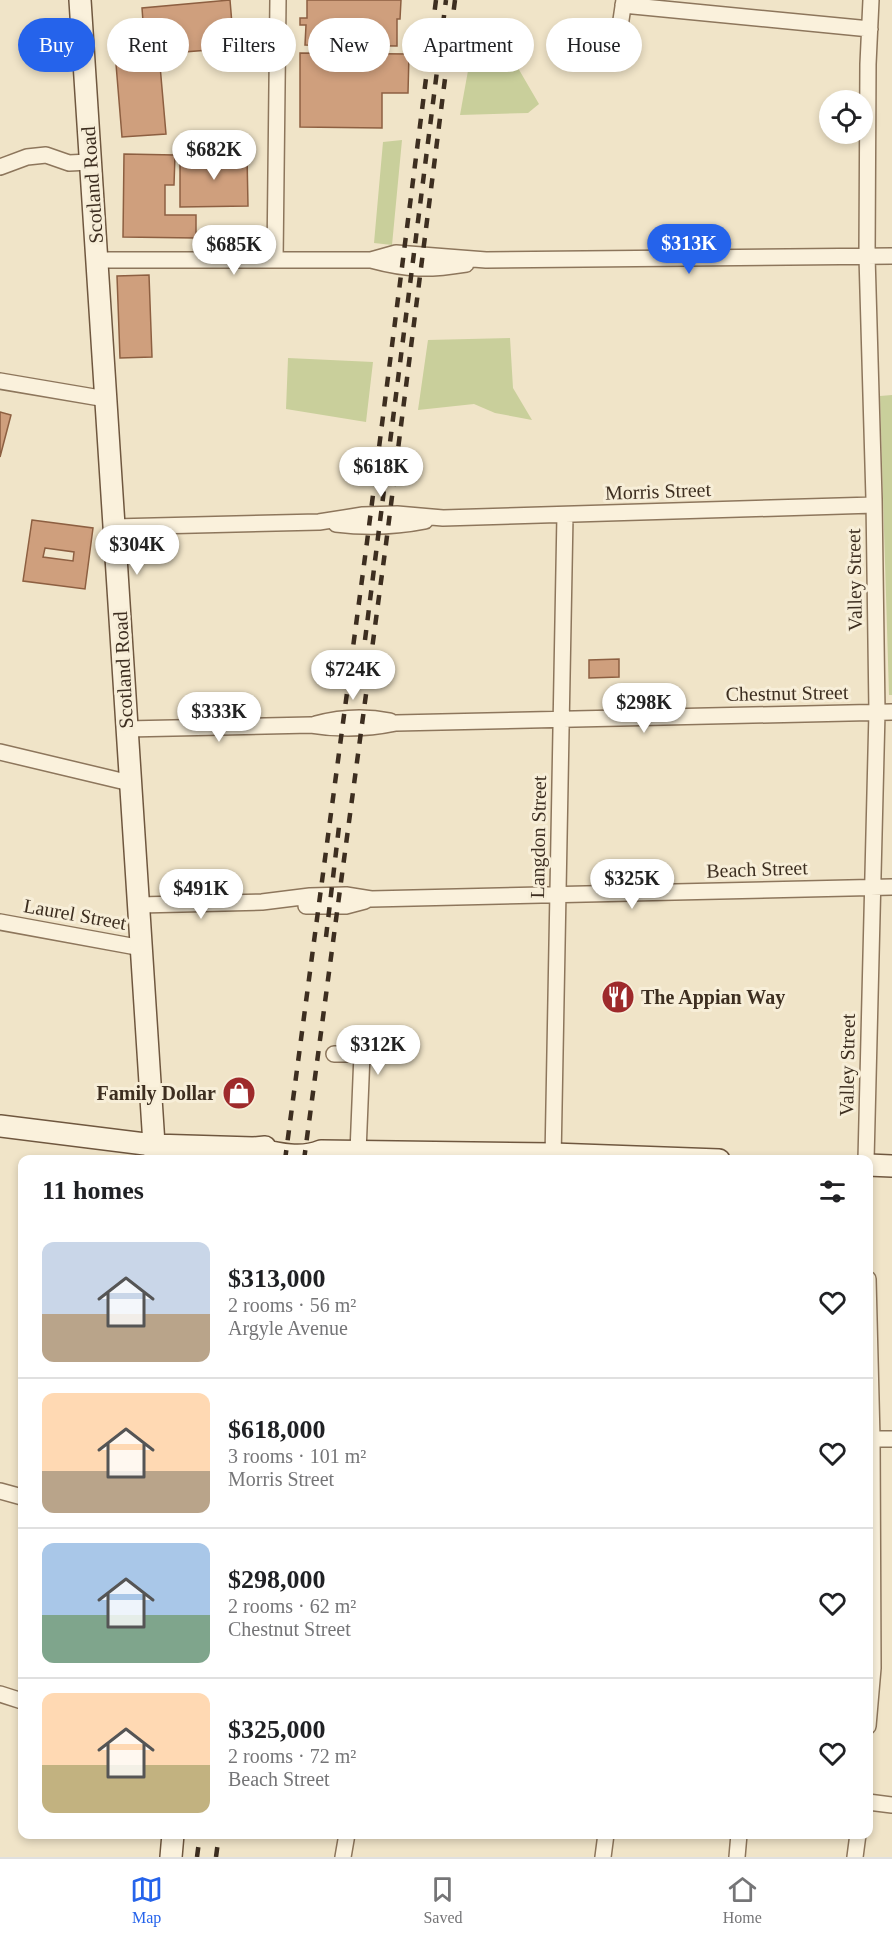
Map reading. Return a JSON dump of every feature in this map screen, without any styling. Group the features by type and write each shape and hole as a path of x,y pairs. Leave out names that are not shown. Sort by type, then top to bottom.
{"main road":[{"name":"Scotland Road","path":"80,0 154,1152"},
{"path":"0,1126 154,1152 253,1148 280,1155 313,1155 321,1151 504,1155"},
{"path":"873,1165 892,1166"},
{"path":"171,1857 173,1839"}],"street":[{"path":"275,260 278,0"},
{"name":"Valley Street","path":"866,1155 872,887 884,712 874,505 867,256 871,0"},
{"path":"621,18 623,3 870,29"},
{"path":"0,167 27,157 45,155 69,163 90,162"},
{"path":"97,260 371,260 396,267 430,269 486,260 892,256"},
{"path":"0,381 106,399"},
{"name":"Morris Street","path":"114,527 319,522 360,527 397,527 443,518 874,505"},
{"name":"Langdon Street","path":"553,1155 565,515"},
{"name":"Chestnut Street","path":"126,729 311,725 336,730 370,729 396,723 884,712"},
{"path":"0,752 130,783"},
{"name":"Beach Street","path":"139,905 262,902 346,906 371,900 892,886"},
{"name":"Laurel Street","path":"0,921 142,948"},
{"path":"334,1054 362,1054 358,1152"},
{"path":"873,1439 892,1439"},
{"path":"0,1491 18,1496"},
{"path":"0,1694 18,1700"},
{"path":"873,1802 892,1804"},
{"path":"343,1857 346,1839"},
{"path":"603,1857 605,1839"},
{"path":"737,1857 739,1839"},
{"path":"855,1857 857,1839"}],"green space":[{"path":"468,72 520,72 539,104 528,113 460,115"},
{"path":"402,140 392,245 374,243 383,142"},
{"path":"510,338 513,388 532,420 495,413 474,404 418,410 428,340"},
{"path":"288,358 373,362 366,422 286,409"},
{"path":"892,395 892,695 889,695 880,396"}],"building":[{"path":"230,0 232,18 201,18 201,51 189,52 189,18 143,18 142,8"},
{"path":"307,0 401,0 400,19 397,19 397,46 390,46 390,18 308,18 308,45 305,45 306,25 300,25 300,18 307,18"},
{"path":"300,53 308,53 308,72 390,72 390,54 402,54 402,72 409,72 408,93 382,93 382,128 300,127"},
{"path":"117,72 161,72 166,134 122,137"},
{"path":"124,154 175,155 174,185 165,185 165,215 196,215 196,238 123,237"},
{"path":"180,155 247,155 248,206 180,207"},
{"path":"149,275 152,357 120,358 117,276"},
{"path":"0,412 11,415 0,457"},
{"path":"32,520 93,528 85,589 23,581","holes":["45,548 74,552 73,561 43,557"]},
{"path":"619,659 619,677 589,678 589,660"}],"railway":[{"path":"286,1155 436,0"},
{"path":"365,640 446,0"},
{"path":"305,1155 455,0"},
{"path":"326,937 340,818"},
{"path":"197,1857 199,1839"},
{"path":"216,1857 218,1839"}],"place":[{"name":"The Appian Way","path":"618,997"},
{"name":"Family Dollar","path":"239,1093"}]}
